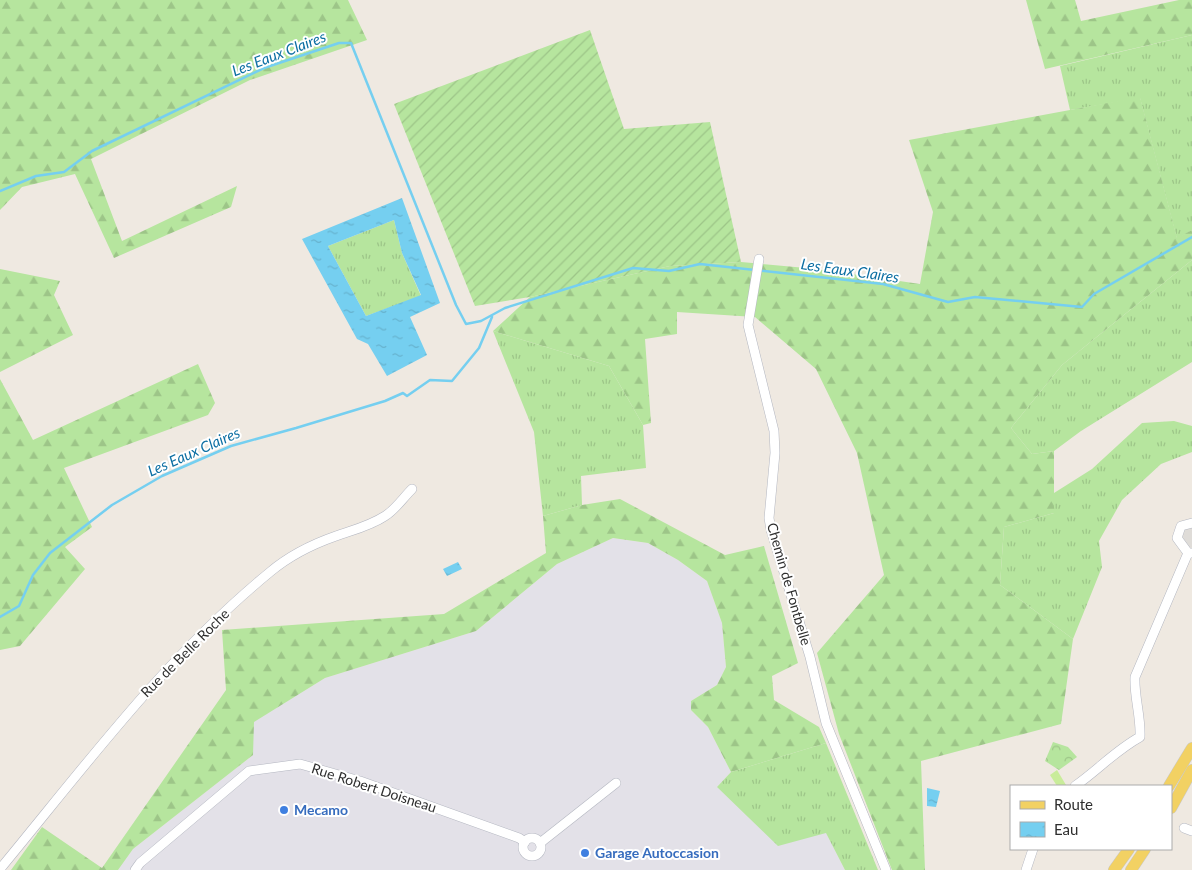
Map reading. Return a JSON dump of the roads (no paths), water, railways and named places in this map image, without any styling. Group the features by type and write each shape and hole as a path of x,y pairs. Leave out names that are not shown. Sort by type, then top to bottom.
{"main road":[{"path":"1169,785 1192,748"},
{"path":"1172,806 1192,770"},
{"path":"1114,870 1128,850"},
{"path":"1131,870 1144,850"}],"street":[{"name":"Chemin de Fontbelle","path":"759,262 748,325 774,430 775,453 769,518 771,530 810,657 826,723 886,870"},
{"name":"Rue de Belle Roche","path":"0,869 145,692 190,645 270,572 287,559 314,544 372,524 387,515 412,489"},
{"path":"1076,785 1098,770 1123,746 1140,737 1141,719 1135,677 1190,553 1177,538 1180,526 1192,523"},
{"name":"Rue Robert Doisneau","path":"135,870 140,863 249,771 300,764 360,781 519,838 525,842"},
{"path":"540,843 616,783"},
{"path":"532,839 540,843 540,852 532,856 524,851 525,842 532,839"},
{"path":"1026,870 1033,850"}],"water":[{"path":"402,198 440,303 410,317 427,355 387,376 368,344 357,339 302,239","holes":["394,220 402,253 421,295 366,316 328,246"]},
{"path":"458,562 462,569 447,576 443,569"},
{"path":"927,788 940,791 936,807 927,806"}],"waterway":[{"name":"Les Eaux Claires","path":"0,191 36,176 64,172 92,151 264,68 339,43 351,43 456,305 466,324 481,321 505,308 633,268 669,271 700,264 883,284 948,302 975,297 1082,307 1094,294 1192,237"},
{"name":"Les Eaux Claires","path":"0,617 19,606 33,575 50,553 112,505 162,476 231,446 385,401 403,393 407,396 430,380 452,381 479,348 492,317"}],"place":[{"name":"Mecamo","path":"284,810"},
{"name":"Garage Autoccasion","path":"585,853"}]}
